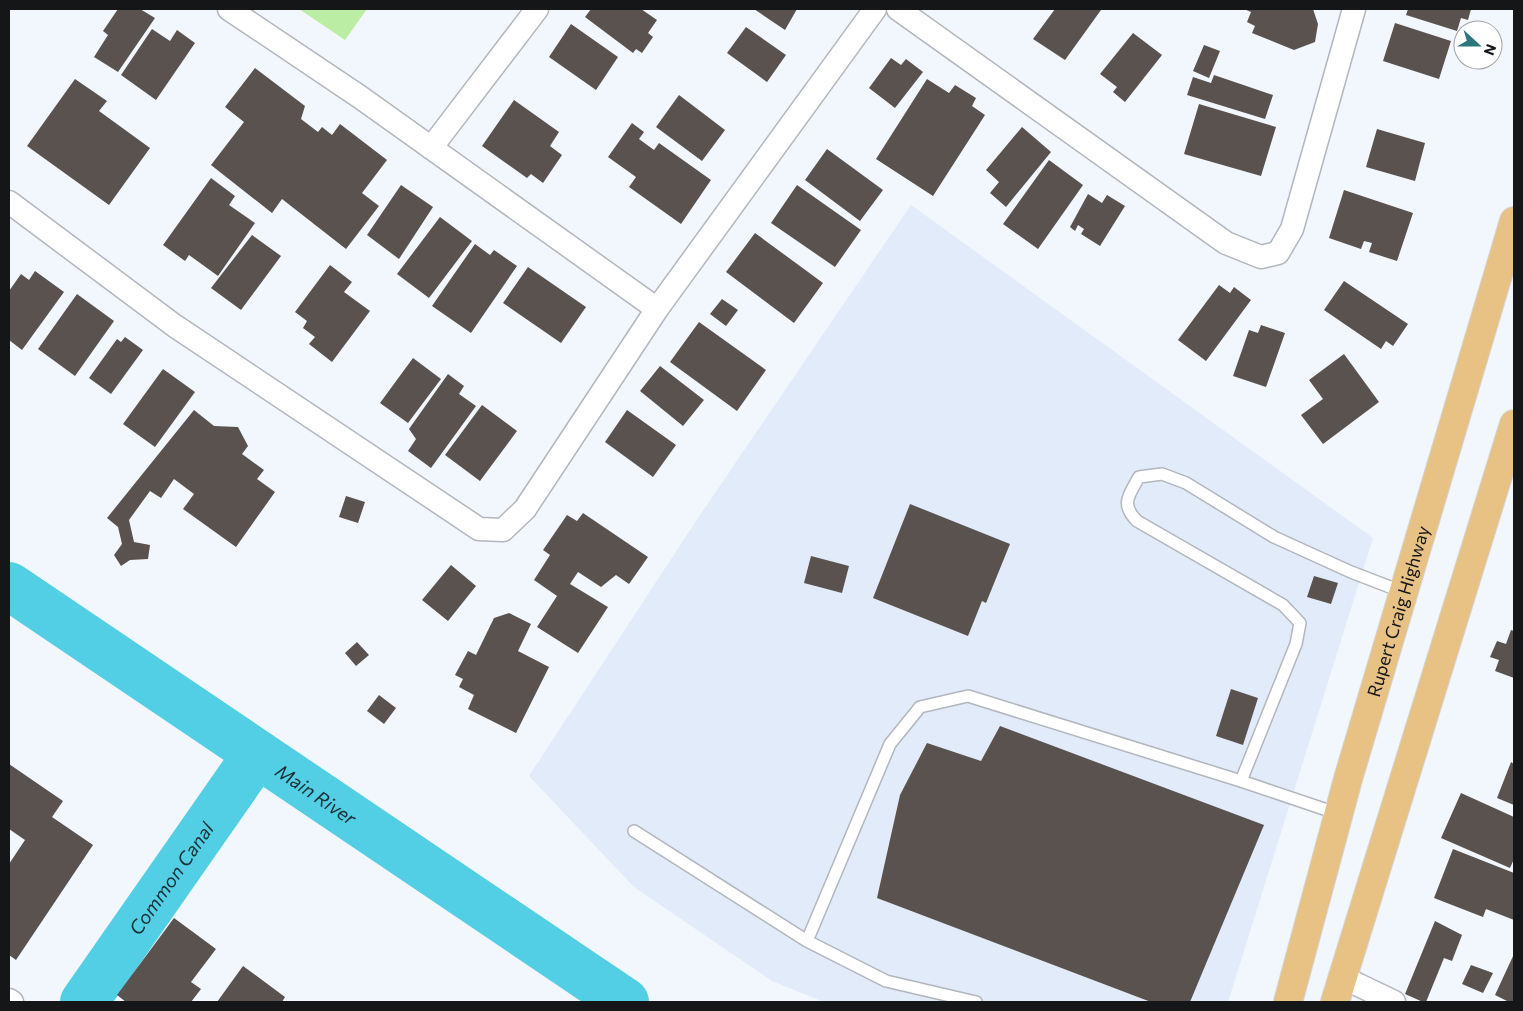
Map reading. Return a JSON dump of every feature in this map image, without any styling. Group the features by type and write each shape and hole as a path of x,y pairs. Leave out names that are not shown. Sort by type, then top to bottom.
{"main road":[{"name":"Rupert Craig Highway","path":"1288,1002 1339,814 1403,592 1514,221"},
{"path":"1335,1002 1514,424"}],"street":[{"path":"229,9 431,148 657,309"},
{"path":"431,148 537,9"},
{"path":"9,202 175,326 479,529 503,530 525,509 657,309 875,9"},
{"path":"898,9 1226,244 1261,257 1278,254 1292,229 1354,9"},
{"path":"1342,976 1394,1002"}],"lane":[{"path":"1241,781 1296,644 1300,623 1283,605 1137,521 1129,513 1127,499 1139,477 1162,474 1186,483 1274,536 1351,572 1403,592"},
{"path":"807,941 890,744 920,707 968,696 1241,781 1339,814"},
{"path":"634,831 807,941 886,981 976,1002"}],"shaded area":[{"path":"911,205 1373,538 1228,1002 824,1002 772,981 634,887 529,776 698,518"}],"green space":[{"path":"299,9 367,9 345,40"}],"building":[{"path":"118,9 140,9 155,18 118,72 94,57 108,35 103,31"},
{"path":"591,9 641,9 657,20 648,33 653,37 642,53 636,49 633,53 585,17"},
{"path":"754,9 797,9 785,30"},
{"path":"1055,9 1101,10 1065,60 1033,39"},
{"path":"1244,9 1313,9 1318,24 1315,42 1294,50 1252,33 1255,26 1247,22 1251,12"},
{"path":"1408,9 1471,9 1468,20 1461,18 1460,20 1453,20 1453,30 1406,15"},
{"path":"1395,23 1451,41 1439,79 1383,61"},
{"path":"571,24 618,57 596,90 549,57"},
{"path":"746,27 786,55 767,82 727,53"},
{"path":"152,29 170,41 177,30 195,43 156,100 121,75"},
{"path":"1133,33 1162,55 1125,102 1113,92 1117,87 1100,74"},
{"path":"1204,45 1220,51 1209,78 1193,71"},
{"path":"891,58 901,65 906,59 923,72 895,108 869,88"},
{"path":"255,68 305,106 301,119 318,132 322,127 332,135 340,124 387,160 362,193 379,206 346,249 282,199 272,213 211,165 244,122 225,107"},
{"path":"1214,75 1273,95 1265,119 1187,95 1193,77 1211,83"},
{"path":"75,79 107,101 99,111 150,148 109,205 27,146"},
{"path":"927,79 949,93 955,85 976,98 972,106 985,115 933,196 876,159"},
{"path":"679,95 725,130 702,161 656,127"},
{"path":"514,100 559,132 550,146 562,155 543,183 531,174 527,178 482,146"},
{"path":"1199,104 1276,127 1261,176 1184,154"},
{"path":"632,123 644,132 639,139 654,150 659,143 711,180 681,224 629,187 636,177 608,157"},
{"path":"1022,127 1051,152 1006,207 990,193 999,182 986,170"},
{"path":"1377,129 1425,143 1415,181 1366,167"},
{"path":"827,149 883,190 860,221 805,180"},
{"path":"1049,160 1083,185 1038,249 1003,224"},
{"path":"211,178 235,196 229,205 255,223 218,276 189,255 185,261 163,245"},
{"path":"401,185 433,207 399,259 367,235"},
{"path":"797,185 861,230 835,267 771,223"},
{"path":"1344,190 1413,213 1397,261 1369,252 1372,243 1364,241 1361,249 1329,238"},
{"path":"1088,194 1102,203 1107,195 1125,206 1100,246 1081,234 1084,229 1078,225 1075,231 1070,227"},
{"path":"440,217 472,241 429,298 397,274"},
{"path":"755,233 823,283 794,323 726,272"},
{"path":"252,235 281,256 241,310 211,288"},
{"path":"475,244 490,255 494,250 517,266 471,333 432,306"},
{"path":"330,265 352,282 344,292 370,311 332,362 309,344 315,337 303,328 307,321 295,312"},
{"path":"528,267 586,307 561,343 503,303"},
{"path":"35,271 64,292 22,350 9,340 9,291 21,274 29,280"},
{"path":"1344,281 1408,324 1393,346 1386,341 1381,349 1324,310"},
{"path":"1219,285 1230,293 1234,287 1251,300 1206,361 1178,340"},
{"path":"77,294 114,321 75,376 38,349"},
{"path":"722,299 738,310 726,326 710,314"},
{"path":"699,322 766,370 737,411 670,362"},
{"path":"1261,325 1285,333 1266,387 1233,376 1249,330 1258,333"},
{"path":"125,337 143,350 111,394 89,378 117,339 121,342"},
{"path":"1344,354 1379,402 1323,444 1301,415 1323,399 1309,380"},
{"path":"413,358 441,379 408,423 380,403"},
{"path":"660,366 704,400 683,426 640,391"},
{"path":"163,369 195,392 155,447 123,424"},
{"path":"448,374 464,386 459,394 476,406 431,468 408,451 416,439 409,429"},
{"path":"482,405 517,431 480,481 445,455"},
{"path":"194,410 214,426 238,427 248,446 242,454 264,470 257,479 275,492 236,547 183,509 194,494 174,479 161,498 150,491 129,520 134,542 150,545 148,559 130,560 121,566 114,555 122,544 118,527 107,518"},
{"path":"627,410 676,445 653,477 605,442"},
{"path":"346,496 365,502 358,523 339,517"},
{"path":"910,504 1010,544 986,603 982,601 968,636 873,598"},
{"path":"583,513 648,557 629,584 616,575 601,587 578,572 570,584 608,607 578,653 537,627 557,596 534,580 550,555 543,550 567,515 577,521"},
{"path":"811,556 849,566 842,593 804,583"},
{"path":"451,565 476,586 448,621 422,600"},
{"path":"1314,576 1338,583 1331,604 1307,597"},
{"path":"509,613 531,624 518,651 549,667 516,733 468,709 474,695 459,687 463,679 455,675 468,651 476,655 494,618"},
{"path":"1511,630 1514,631 1514,678 1495,671 1499,660 1490,657 1497,641 1506,644"},
{"path":"357,642 369,655 356,666 345,653"},
{"path":"1231,689 1258,698 1243,745 1216,736"},
{"path":"379,695 396,708 384,724 367,711"},
{"path":"1000,726 1264,825 1190,1002 1151,1002 877,898 900,795 927,743 981,761"},
{"path":"1511,762 1514,764 1514,805 1497,798"},
{"path":"9,764 63,801 52,817 93,845 16,960 9,955 9,864 25,840 9,829"},
{"path":"1461,793 1514,817 1514,859 1510,868 1441,838"},
{"path":"1453,849 1514,873 1514,920 1486,909 1483,917 1434,898"},
{"path":"174,918 216,949 191,982 201,989 191,1002 126,1002 117,995"},
{"path":"1435,921 1462,935 1452,961 1444,958 1426,1002 1423,1002 1405,994"},
{"path":"1514,954 1514,1002 1509,1002 1495,995"},
{"path":"1471,965 1493,973 1483,993 1462,984"},
{"path":"243,966 285,997 282,1002 217,1002"}],"waterway":[{"name":"Main River","path":"9,586 625,1002"},
{"name":"Common Canal","path":"84,1002 257,754"}]}
